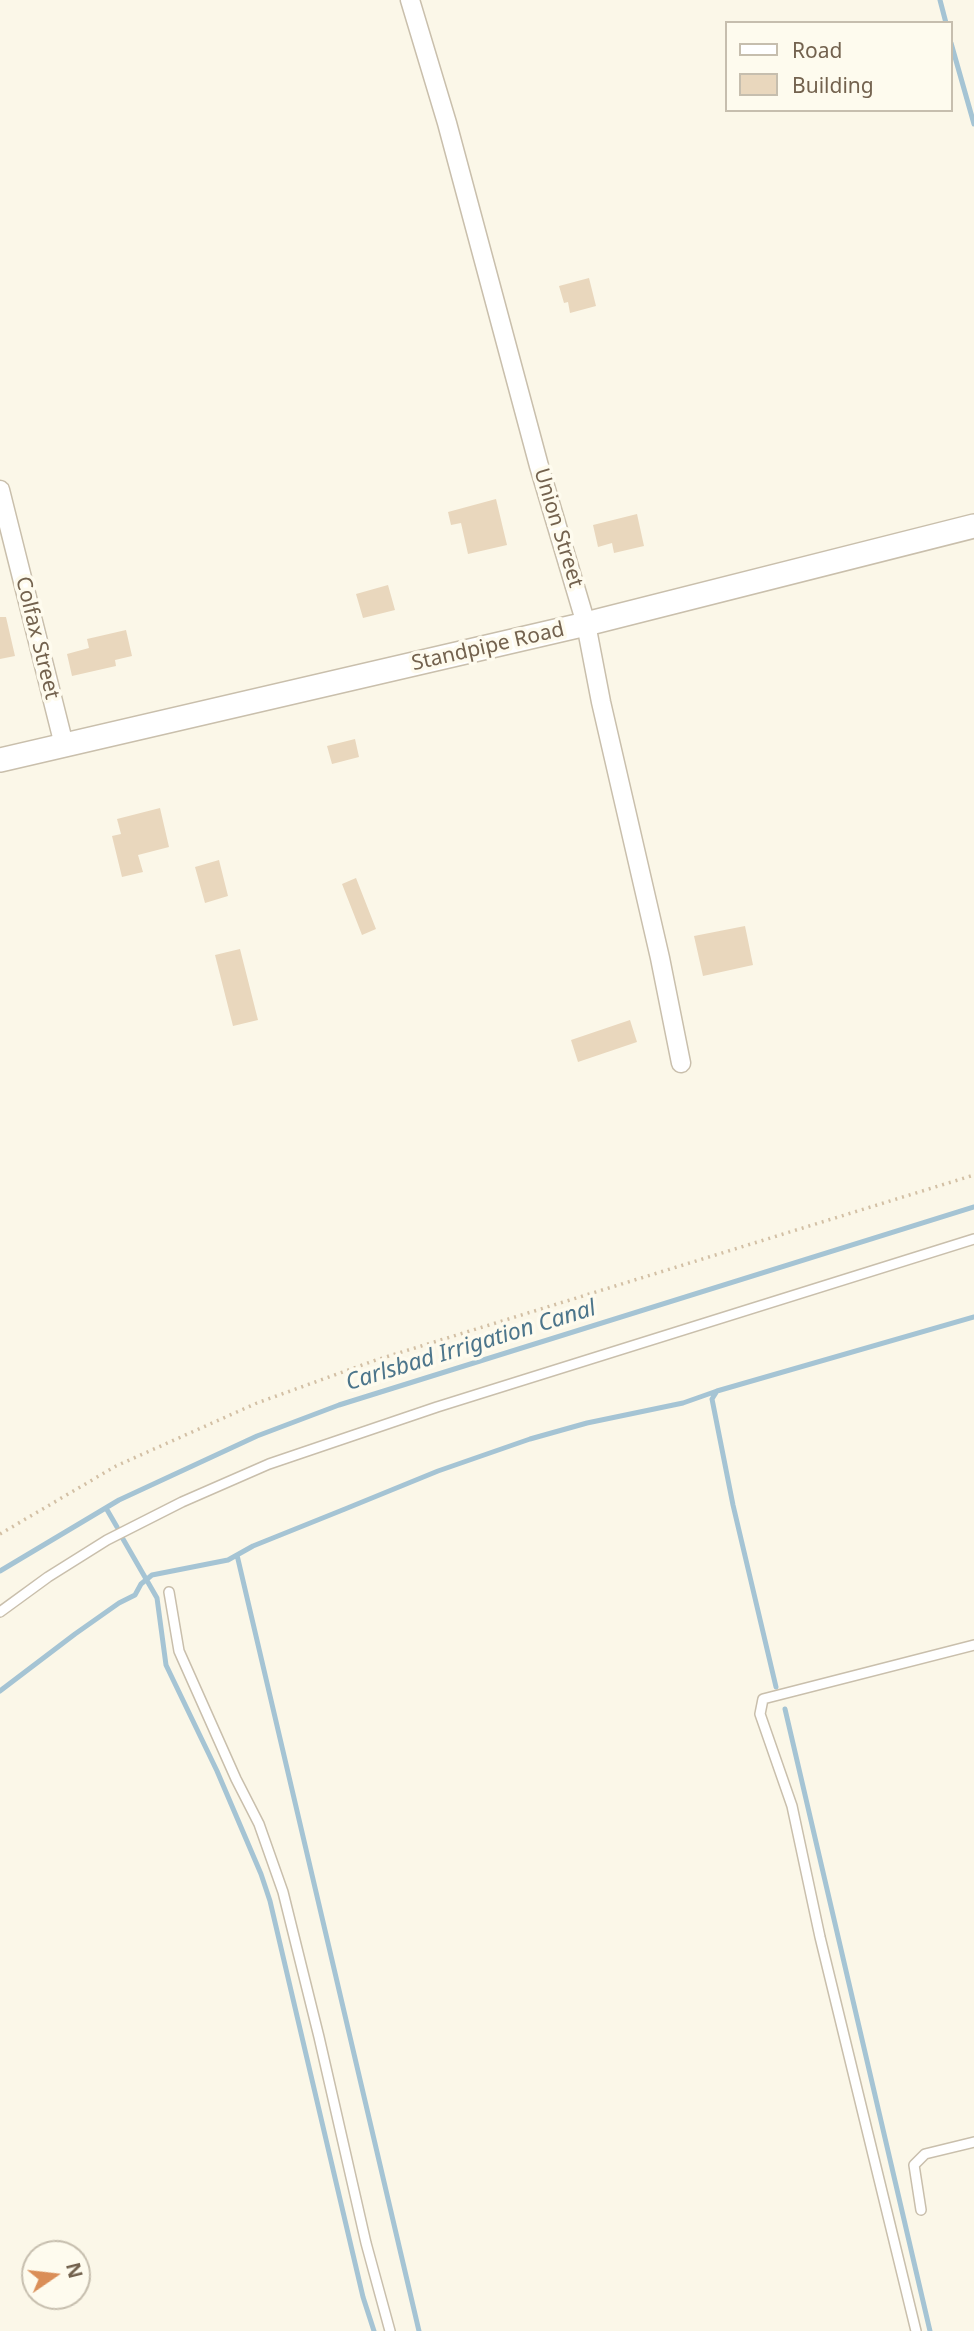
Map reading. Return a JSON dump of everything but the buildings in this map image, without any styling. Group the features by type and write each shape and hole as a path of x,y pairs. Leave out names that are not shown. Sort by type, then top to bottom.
{"street":[{"name":"Union Street","path":"410,0 447,123 539,466 586,624 681,1063"},
{"name":"Colfax Street","path":"0,490 64,745"},
{"name":"Standpipe Road","path":"0,760 586,624 974,526"}],"lane":[{"path":"0,1612 48,1577 107,1540 182,1502 270,1464 437,1407 974,1239"},
{"path":"169,1592 179,1651 259,1824 284,1892 366,2242 390,2331"},
{"path":"916,2331 820,1937 792,1806 760,1714 763,1699 974,1645"},
{"path":"921,2210 914,2165 925,2154 974,2142"}],"path":[{"path":"0,1534 116,1466 257,1404 376,1360 974,1175"}],"waterway":[{"path":"940,0 945,21"},
{"path":"953,50 974,124"},
{"name":"Carlsbad Irrigation Canal","path":"0,1571 119,1500 257,1436 339,1405 974,1207"},
{"path":"776,1687 733,1505 712,1399 717,1391 974,1317"},
{"path":"0,1691 75,1634 135,1595 141,1584 152,1575 228,1560 253,1546 438,1471 530,1439 587,1423 683,1403 717,1391"},
{"path":"106,1508 117,1527"},
{"path":"123,1539 157,1598 166,1665 217,1771 270,1901 363,2297 374,2331"},
{"path":"237,1555 419,2331"},
{"path":"785,1709 930,2331"}]}
